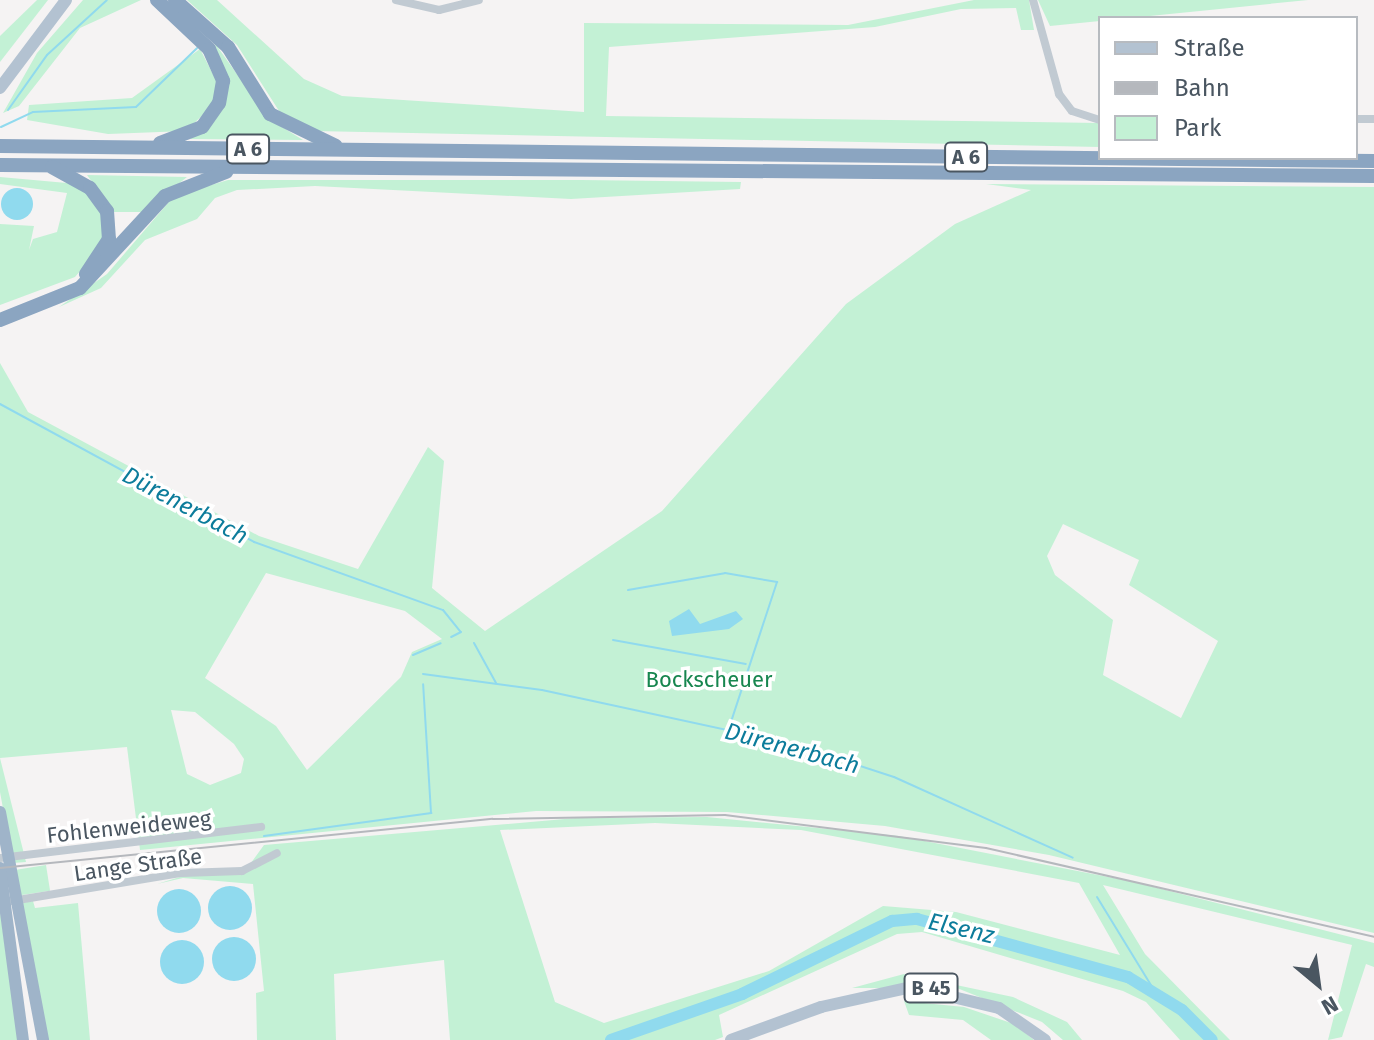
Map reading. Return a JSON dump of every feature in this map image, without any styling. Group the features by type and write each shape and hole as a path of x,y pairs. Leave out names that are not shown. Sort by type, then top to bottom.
{"highway":[{"path":"145,148 187,136 213,116 223,81 203,34 157,0"},
{"path":"175,0 282,125 352,150"},
{"name":"A 6","path":"0,146 1098,158"},
{"name":"A 6","path":"1281,160 1374,161"},
{"name":"A 6","path":"0,165 1374,176"},
{"path":"0,310 47,297 87,273 105,252 108,215 90,188 48,165"},
{"path":"0,320 80,288 148,215 191,181 249,167"},
{"path":"0,812 14,916 23,1040"},
{"path":"0,868 43,1040"},
{"path":"32,1004 33,1040"}],"main road":[{"path":"0,88 66,0"},
{"name":"B 45","path":"731,1040 821,1007 911,987 999,1008 1045,1040"}],"street":[{"path":"396,0 439,10 479,0"},
{"path":"1033,0 1059,94 1072,111 1098,119"},
{"name":"Fohlenweideweg","path":"0,858 261,827"},
{"name":"Lange Straße","path":"0,902 182,873 242,871 277,853"}],"green space":[{"path":"37,0 48,0 0,62 0,36"},
{"path":"83,0 141,0 80,28 19,106 3,113 37,53"},
{"path":"187,0 217,0 304,79 342,96 584,112 584,23 848,25 974,0 1029,0 1034,30 1021,30 1016,8 961,9 875,27 609,47 606,116 1098,123 1098,147 314,131 281,114 237,45"},
{"path":"1038,0 1308,0 1149,16 1098,16 1098,21 1050,26"},
{"path":"214,42 269,119 303,140 190,139 216,119 228,84"},
{"path":"200,49 217,82 213,105 186,131 108,134 27,120 29,105 132,98"},
{"path":"87,175 187,177 143,212 114,212"},
{"path":"0,177 78,184 99,205 105,231 101,247 75,277 0,305 0,224 34,226 29,250 33,239 57,232 67,193 0,184"},
{"path":"228,180 741,182 740,189 571,199 315,186 237,190 215,198 197,219 145,240 101,288 59,307 107,274 174,196"},
{"name":"Bockscheuer","path":"986,184 1374,187 1374,933 1049,855 885,826 727,812 536,811 140,850 127,747 0,758 0,363 28,412 259,536 358,569 428,447 444,461 432,588 485,631 662,511 846,304 955,224 1031,190","holes":["1063,524 1139,560 1129,585 1218,641 1181,718 1103,675 1113,620 1055,575 1047,556","266,573 405,611 442,639 412,652 401,677 307,770 276,726 205,678","171,710 195,712 234,744 244,759 241,773 210,785 187,774"]},
{"path":"0,758 26,862 13,863 0,792"},
{"path":"707,817 899,836 1134,882 1374,943 1374,967 1366,964 1342,1037 1328,1040 1352,945 1103,885 1145,954 1230,1040 1180,1040 1146,1002 1123,991 922,932 897,934 719,1015 723,1037 715,1040 450,1040 444,960 334,974 336,1040 257,1040 256,993 264,991 253,884 183,878 157,884 183,876 243,874 264,845 576,818","holes":["655,823 801,830 1079,883 1120,955 956,912 883,906 769,971 604,1023 555,1002 500,830"]},
{"path":"46,865 50,891 20,895 16,870"},
{"path":"33,901 35,908 78,903 90,1040 46,1040 22,903"},
{"path":"0,910 18,1040 0,1040"},
{"path":"904,974 1013,997 1067,1022 1082,1040 1063,1040 1042,1022 957,988 852,988"},
{"path":"904,1001 964,1007 1014,1024 1034,1040 991,1040 963,1020 909,1015"}],"water":[{"path":"17,188 28,193 33,204 28,215 17,220 6,215 1,204 6,193"},
{"path":"689,609 700,624 736,611 743,619 729,629 672,636 669,621"},
{"path":"230,886 245,893 252,908 245,923 230,930 215,923 208,908 215,893"},
{"path":"179,889 195,895 201,911 195,927 179,933 163,927 157,911 163,895"},
{"path":"234,937 249,944 256,959 249,974 234,981 219,974 212,959 219,944"},
{"path":"182,940 197,947 204,962 197,977 182,984 167,977 160,962 167,947"}],"waterway":[{"name":"Dürenerbach","path":"8,110 47,55 107,0"},
{"path":"1,127 33,112 136,107 197,48"},
{"name":"Dürenerbach","path":"0,404 254,542 443,610 461,632 451,637"},
{"path":"628,590 725,573 777,582 728,731"},
{"path":"613,640 746,664"},
{"path":"413,655 441,643"},
{"name":"Dürenerbach","path":"474,643 496,683"},
{"name":"Dürenerbach","path":"423,674 542,690 796,745 894,777 1073,858"},
{"path":"264,836 431,813 423,684"},
{"name":"Dürenerbach","path":"1097,897 1154,990"},
{"name":"Elsenz","path":"611,1040 742,994 892,921 917,919 1128,977 1182,1010 1212,1040"}],"railway":[{"path":"0,868 493,819 725,815 986,848 1374,937"}]}
